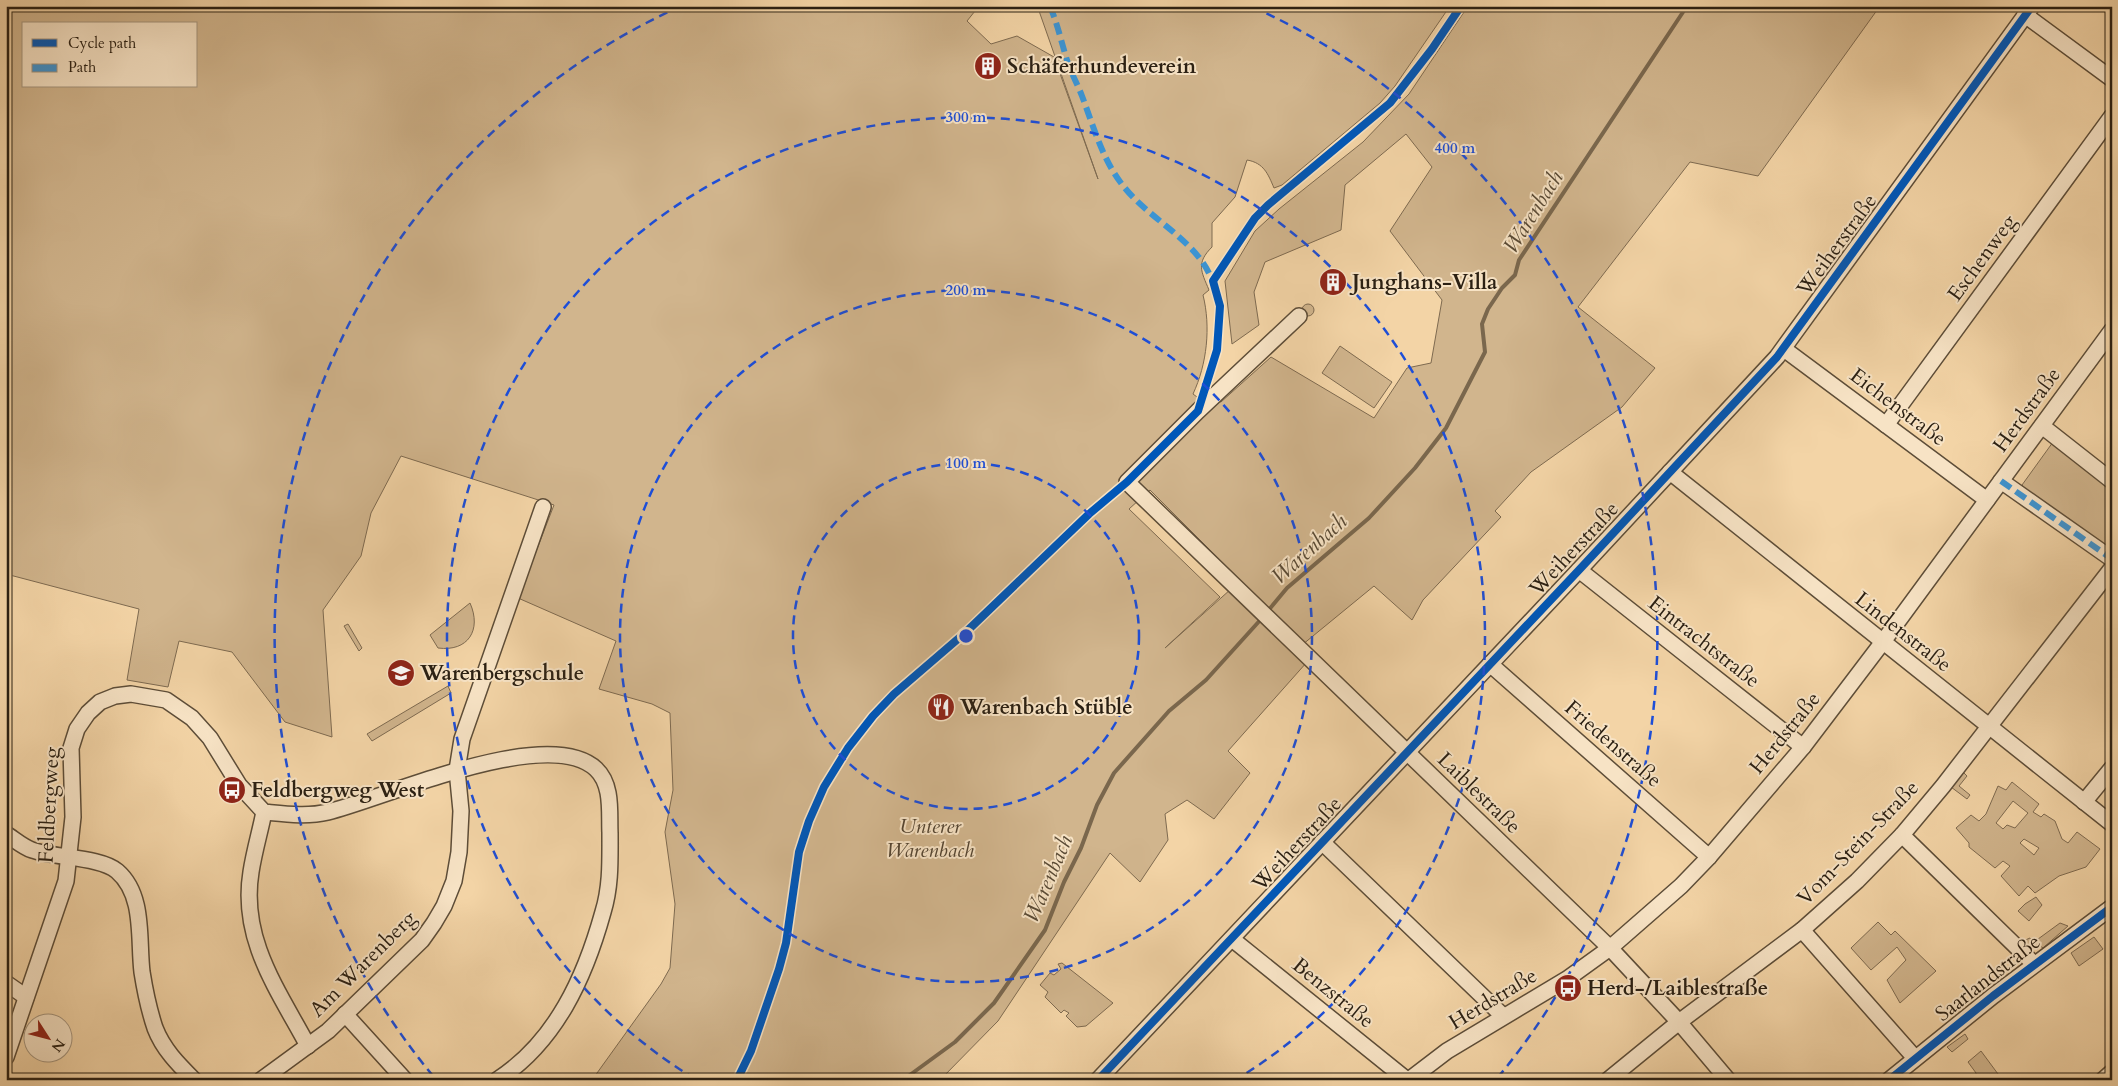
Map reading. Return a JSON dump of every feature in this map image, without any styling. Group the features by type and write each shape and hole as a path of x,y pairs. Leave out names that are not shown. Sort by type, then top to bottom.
{"street":[{"path":"2028,11 2112,79"},
{"name":"Weiherstraße","path":"1098,1080 1579,570 1784,349 2028,11"},
{"name":"Eschenweg","path":"1886,424 2112,116"},
{"name":"Laiblestraße","path":"1299,316 1198,411 1127,482 1610,948 1728,1080"},
{"name":"Herdstraße","path":"1408,1080 1447,1051 1568,979 1610,948 1681,886 1709,857 1802,747 1882,643 2112,330"},
{"name":"Eichenstraße","path":"1784,349 1988,500"},
{"path":"2042,426 2112,481"},
{"name":"Lindenstraße","path":"1670,472 1882,643 2112,824"},
{"path":"2001,480 2112,559"},
{"name":"Am Warenberg","path":"262,1080 308,1046 345,1014 422,940 444,906 454,881 459,852 461,810 457,770 462,740 470,711 543,507"},
{"name":"Vom-Stein-Straße","path":"1608,1080 1678,1022 1802,930 1857,881 1902,835 1943,786 2112,568"},
{"name":"Eintrachtstraße","path":"1579,570 1802,747"},
{"name":"Friedenstraße","path":"1490,664 1709,857"},
{"name":"Feldbergweg","path":"6,1057 66,881 70,859 73,817 71,748 77,729 88,713 100,702 115,696 131,694 157,698 177,706 192,718 210,738 238,785 264,812"},
{"path":"308,1046 262,962 253,932 250,904 251,873 264,812 298,814 327,812 457,770 514,758 566,756 584,761 597,769 605,781 609,798 610,876 605,906 592,950 576,989 553,1027 530,1054 497,1080"},
{"path":"2084,802 2112,768"},
{"path":"6,834 31,850 70,859 102,863 119,873 134,894 138,910 142,973 155,1028 163,1045 194,1080"},
{"path":"1902,835 2034,964"},
{"path":"1322,842 1503,1016"},
{"name":"Saarlandstraße","path":"1889,1080 2034,964 2112,907"},
{"path":"1802,930 1915,1058"},
{"name":"Benzstraße","path":"1232,939 1408,1080"},
{"path":"6,983 26,997"},
{"path":"345,1014 405,1080"},
{"path":"2103,1080 2112,1072"}],"green space":[{"name":"Unterer Warenbach","path":"6,6 979,6 967,21 991,44 1017,36 1054,57 1098,179 1038,8 1034,6 1450,6 1395,86 1380,103 1282,185 1274,188 1261,166 1247,160 1235,197 1212,223 1212,247 1202,263 1202,272 1209,290 1203,295 1207,332 1202,370 1193,394 1197,397 1221,402 1271,357 1374,418 1407,368 1431,363 1442,300 1390,231 1432,167 1406,134 1345,185 1341,230 1265,262 1254,292 1259,325 1232,344 1225,281 1255,231 1279,209 1363,142 1409,94 1468,6 1880,6 1758,176 1690,162 1578,307 1655,368 1622,407 1531,472 1495,511 1501,517 1423,600 1412,620 1374,586 1302,645 1150,490 1129,509 1220,597 1165,648 1231,589 1307,662 1228,751 1250,773 1214,819 1187,800 1165,814 1168,840 1140,882 1110,853 998,1021 940,1080 592,1080 661,984 670,968 675,904 665,832 673,790 670,713 652,704 599,689 616,641 518,598 554,505 401,456 371,513 361,556 323,610 332,737 285,722 232,652 179,641 168,687 127,680 139,609 6,574"},
{"path":"1306,304 1310,304 1314,310 1310,316 1306,316 1302,312 1302,308"},
{"path":"1340,346 1392,382 1374,408 1322,373"},
{"path":"2053,442 2112,489 2112,553 2030,496 2022,485"},
{"path":"470,603 474,622 470,637 464,643 457,646 438,648 430,635"},
{"path":"348,624 362,648 359,651 344,626"},
{"path":"448,686 451,693 372,741 367,734"},
{"path":"1963,772 1967,776 1959,786 1970,795 1967,799 1951,787"},
{"path":"2012,782 2039,804 2033,812 2041,817 2044,814 2055,821 2062,839 2068,843 2077,832 2100,849 2086,867 2059,876 2035,893 2028,886 2019,896 2001,876 2010,866 2003,861 1995,868 1969,847 1969,843 1956,828 1971,815 1979,821 1986,814 1998,786 2006,790","holes":["2013,801 2028,813 2015,828 2007,825 2003,829 1996,823","2024,839 2039,848 2034,855 2020,843"]},
{"path":"2036,897 2042,905 2029,921 2018,911"},
{"path":"1878,922 1891,935 1895,931 1936,971 1900,1003 1887,980 1906,960 1897,947 1871,970 1851,948"},
{"path":"2060,923 2068,926 2043,948 2040,946 2038,949 2030,948 2023,941 2030,938 2034,942"},
{"path":"2094,937 2103,949 2079,966 2071,953"},
{"path":"1062,963 1113,1003 1086,1026 1077,1027 1066,1016 1069,1013 1064,1010 1061,1013 1045,997 1048,992 1040,985 1050,973 1054,975 1061,969 1058,964"},
{"path":"1965,1034 1968,1039 1952,1052 1947,1047"},
{"path":"1981,1051 1998,1074 1996,1080 1976,1080 1976,1073 1968,1062"}],"waterway":[{"name":"Warenbach","path":"1267,612 1287,588 1369,518 1415,468 1446,428 1485,352 1482,324 1488,309 1502,288 1515,275 1519,260 1687,6"},
{"name":"Warenbach","path":"903,1080 955,1042 994,1003 1045,930 1064,882 1081,848 1097,805 1114,773 1169,711 1206,680 1263,617"}],"marked path":[{"path":"1050,6 1069,67 1108,163 1132,196 1197,254 1213,283"},
{"path":"2001,481 2112,559"}],"cycle path":[{"path":"737,1080 751,1051 779,969 786,943 799,852 809,821 824,787 848,748 873,716 894,694 966,632 1089,514 1127,482 1198,411 1217,350 1220,306 1213,281 1255,218 1390,103 1432,49 1461,6"},
{"path":"1098,1080 1777,357 2032,6"},
{"path":"1889,1080 1993,996 2112,907"}],"place":[{"name":"Schäferhundeverein","path":"988,66"},
{"name":"Junghans-Villa","path":"1333,282"},
{"name":"Warenbergschule","path":"401,673"},
{"name":"Warenbach Stüble","path":"941,707"},
{"name":"Feldbergweg West","path":"232,790"},
{"name":"Herd-/Laiblestraße","path":"1568,988"}]}
